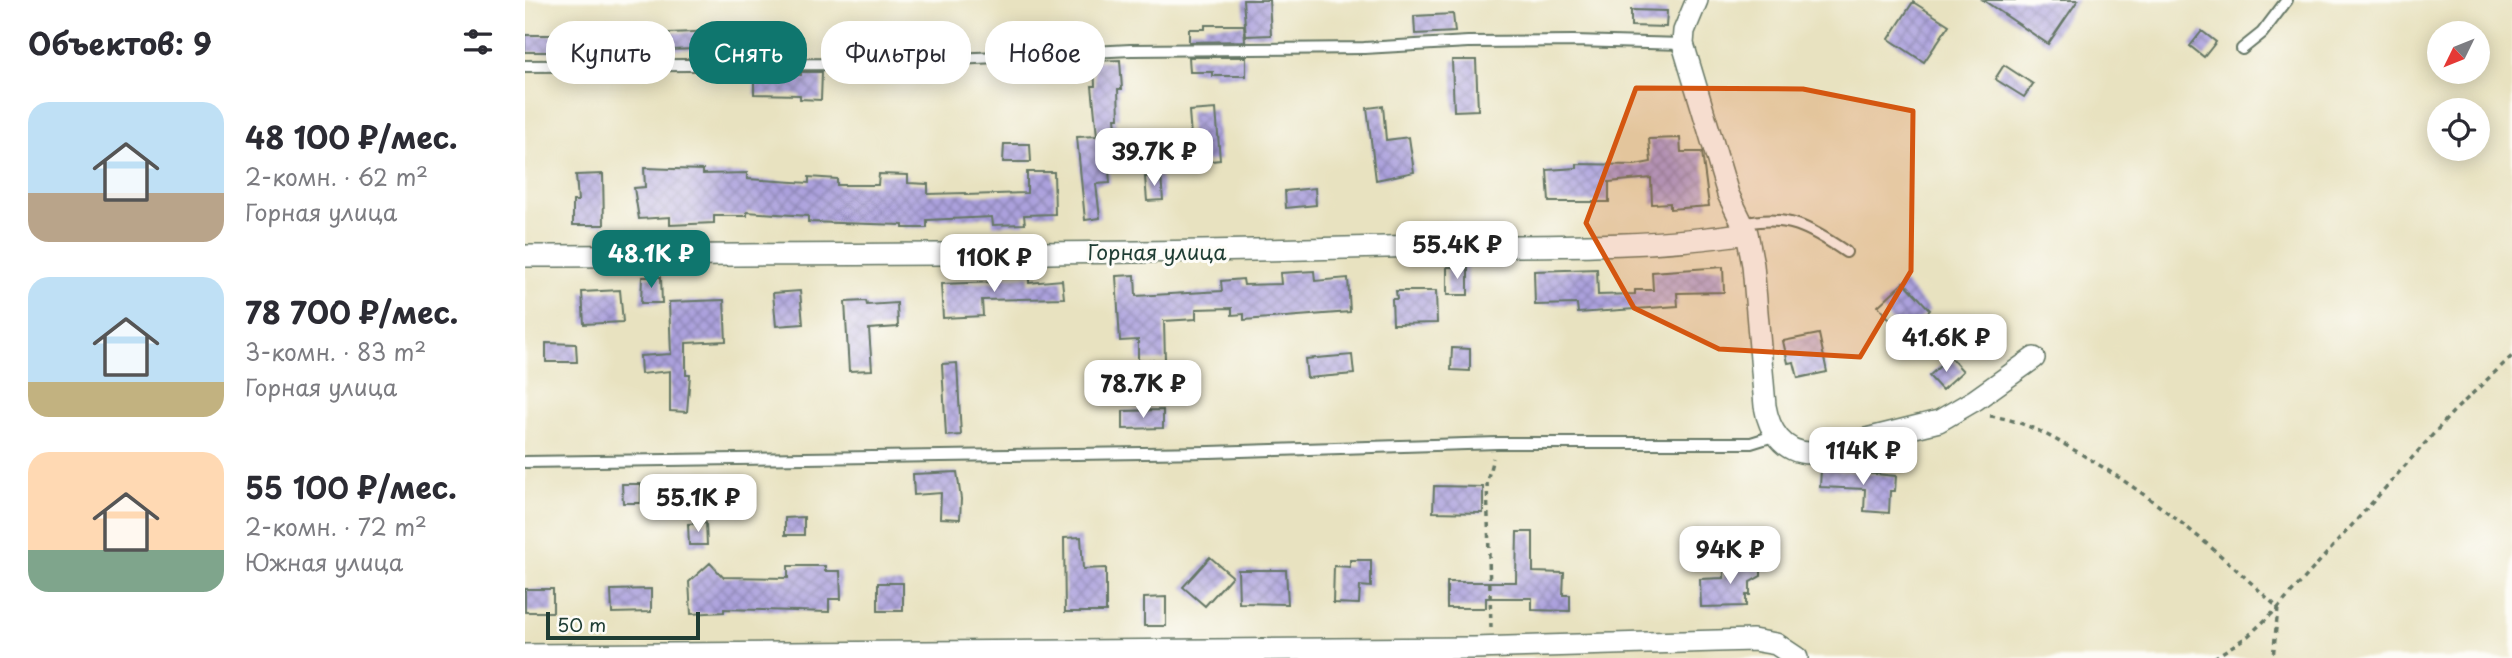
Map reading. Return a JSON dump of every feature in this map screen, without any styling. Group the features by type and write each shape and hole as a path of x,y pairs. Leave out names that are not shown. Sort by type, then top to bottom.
{"street":[{"path":"1697,0 1684,31 1683,44 1728,194 1745,228 1753,265 1765,406 1767,418 1777,435 1794,451 1810,453 1939,421 1963,409 2034,358"},
{"name":"Горная улица","path":"525,256 1259,251 1709,239 1745,228"},
{"path":"525,655 1491,648 1753,640 1776,644 1797,658"}],"lane":[{"path":"2242,49 2262,33 2287,0"},
{"path":"525,66 858,64 1131,50 1364,48 1468,42 1683,44"},
{"path":"1745,228 1767,219 1795,223 1846,252"},
{"path":"525,462 1182,452 1498,443 1751,443 1777,435"}],"path":[{"path":"2214,658 2248,636 2278,608 2453,412 2512,356"},
{"path":"1988,415 2009,418 2034,427 2150,497 2202,537 2278,608"},
{"path":"1491,648 1487,481 1498,443"},
{"path":"2273,658 2278,608"}],"highlighted area":[{"path":"1636,88 1803,89 1913,111 1911,271 1860,357 1719,349 1634,308 1586,223"}],"building":[{"path":"1243,0 1269,0 1271,35 1246,36"},
{"path":"1983,0 2078,0 2048,44"},
{"path":"1913,2 1949,25 1924,62 1889,39"},
{"path":"1631,10 1667,11 1666,27 1631,26"},
{"path":"1453,14 1455,32 1415,34 1414,16"},
{"path":"1205,25 1244,25 1245,41 1189,42 1189,29 1205,29"},
{"path":"2202,31 2216,42 2204,57 2190,46"},
{"path":"689,32 689,49 675,50 675,33"},
{"path":"525,35 546,35 546,52 525,52"},
{"path":"1189,57 1246,57 1246,76 1213,76 1213,72 1190,72"},
{"path":"1120,60 1122,89 1118,89 1119,118 1115,118 1118,145 1107,146 1110,183 1096,184 1100,218 1085,220 1077,137 1097,136 1092,86 1105,84 1105,61"},
{"path":"1452,60 1476,60 1478,110 1454,111"},
{"path":"2004,65 2033,84 2024,97 1995,79"},
{"path":"807,72 821,72 821,100 800,99 800,95 754,94 754,84 807,84"},
{"path":"1383,106 1386,140 1409,137 1414,172 1376,180 1367,108"},
{"path":"1216,109 1220,160 1193,163 1189,111"},
{"path":"1680,138 1681,152 1702,152 1709,206 1670,209 1670,203 1652,204 1651,178 1609,182 1609,202 1549,202 1547,170 1577,168 1577,164 1635,165 1651,162 1649,139"},
{"path":"1004,144 1030,144 1031,162 1003,162"},
{"path":"644,168 703,170 703,174 747,173 747,179 809,183 809,177 837,179 837,185 878,185 879,174 908,175 908,183 928,184 928,194 966,195 1027,193 1027,172 1054,172 1055,214 1024,215 1025,224 993,225 992,217 927,220 927,228 903,228 903,225 808,222 808,216 747,212 747,216 714,216 714,223 670,225 670,217 639,219 634,188 645,187"},
{"path":"603,174 604,225 573,225 573,201 578,201 576,175"},
{"path":"1161,176 1163,200 1147,201 1145,177"},
{"path":"1315,188 1316,205 1286,208 1285,191"},
{"path":"1447,267 1468,267 1468,295 1447,295"},
{"path":"1723,267 1724,292 1677,293 1678,306 1578,313 1577,304 1535,305 1534,271 1597,269 1598,295 1635,294 1635,290 1653,290 1652,272"},
{"path":"1314,271 1315,281 1348,278 1350,312 1244,320 1244,314 1232,315 1232,308 1196,309 1196,319 1164,321 1165,360 1138,361 1138,340 1120,341 1116,276 1135,275 1136,296 1222,291 1221,281 1243,279 1244,285 1281,284 1280,273"},
{"path":"1029,276 1029,283 1062,280 1064,298 982,300 983,316 943,318 941,284 997,282 997,277"},
{"path":"642,277 661,277 662,303 641,303"},
{"path":"1904,282 1930,310 1903,334 1878,306"},
{"path":"620,290 623,322 584,324 582,292"},
{"path":"800,291 803,324 776,326 773,293"},
{"path":"1396,291 1436,291 1437,323 1393,324 1392,299 1397,299"},
{"path":"724,300 726,341 686,343 686,375 690,375 687,412 670,411 670,371 641,374 640,356 671,354 669,302"},
{"path":"866,301 867,305 897,303 898,327 869,329 872,370 849,371 845,302"},
{"path":"1819,334 1827,372 1798,378 1794,362 1788,363 1783,341"},
{"path":"546,343 576,344 577,362 546,362"},
{"path":"1452,348 1470,349 1470,371 1451,370"},
{"path":"1352,355 1354,374 1307,378 1305,359"},
{"path":"1950,357 1963,371 1942,390 1929,376"},
{"path":"957,363 961,435 946,436 942,364"},
{"path":"1163,410 1163,428 1123,429 1123,411"},
{"path":"1821,469 1896,476 1895,491 1890,491 1889,513 1864,511 1865,489 1820,487"},
{"path":"957,472 961,499 960,519 940,518 941,493 914,495 913,474"},
{"path":"622,484 641,484 641,503 623,503"},
{"path":"1434,486 1483,487 1483,513 1433,512"},
{"path":"804,517 804,535 785,535 785,518"},
{"path":"706,523 707,545 689,545 688,524"},
{"path":"1517,532 1533,532 1533,572 1564,573 1563,595 1570,595 1570,611 1532,610 1532,598 1486,598 1486,608 1447,608 1447,582 1516,582"},
{"path":"1081,537 1083,569 1106,568 1106,612 1065,612 1064,538"},
{"path":"1210,557 1232,576 1205,606 1183,587"},
{"path":"1350,560 1371,560 1371,587 1360,586 1359,604 1333,603 1334,566 1350,567"},
{"path":"710,563 723,577 788,578 788,566 825,566 825,571 840,571 841,599 829,599 829,612 724,609 724,612 691,614 689,582"},
{"path":"1724,563 1761,563 1761,576 1750,582 1750,595 1746,595 1746,606 1701,607 1700,579 1724,578"},
{"path":"1238,570 1286,570 1288,604 1239,603"},
{"path":"878,583 903,583 903,611 878,611"},
{"path":"525,589 553,589 553,612 525,612"},
{"path":"651,589 651,612 612,613 611,590"},
{"path":"1166,597 1166,626 1144,626 1144,598"}]}
